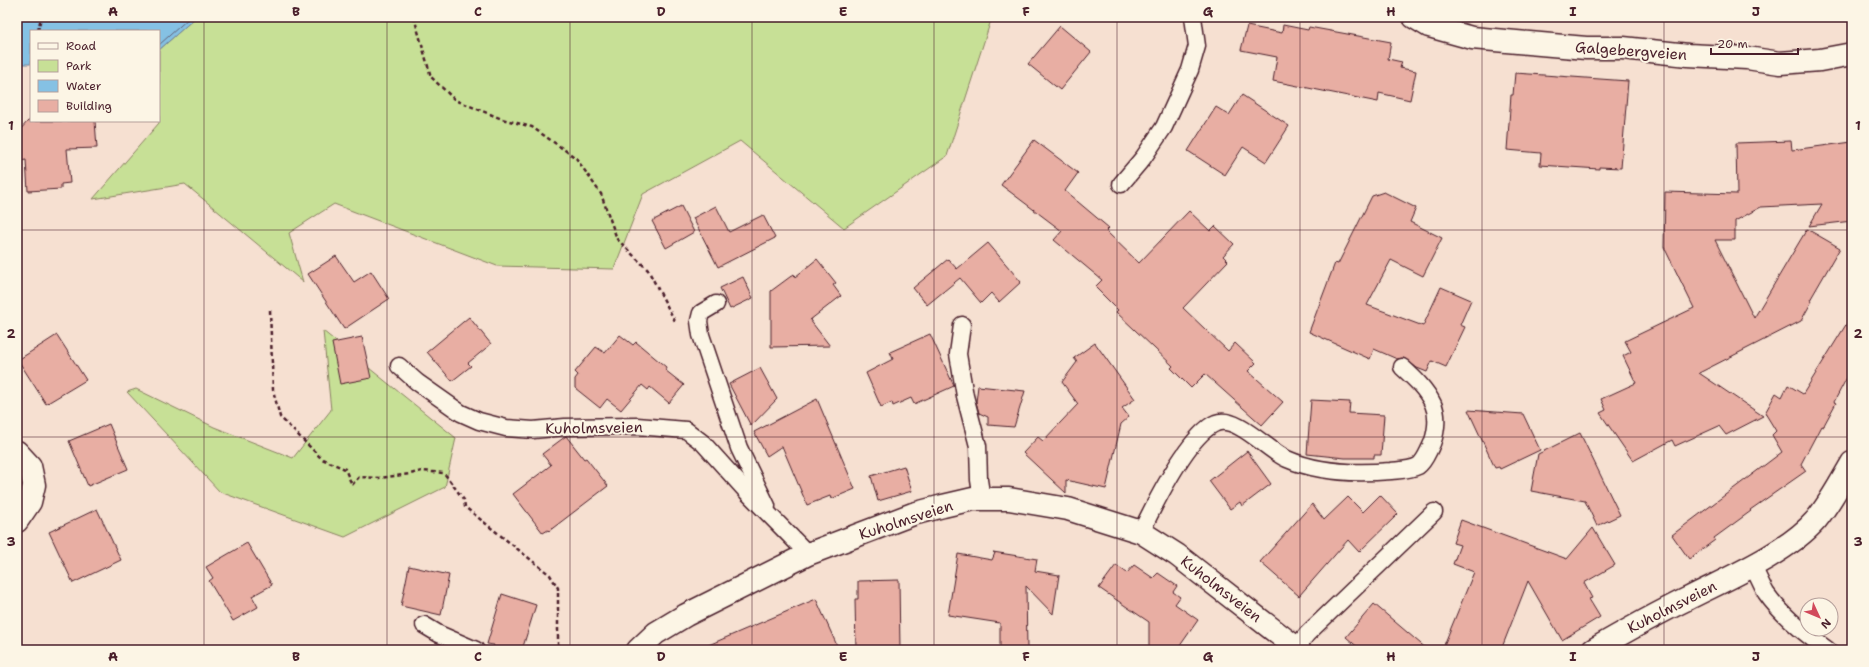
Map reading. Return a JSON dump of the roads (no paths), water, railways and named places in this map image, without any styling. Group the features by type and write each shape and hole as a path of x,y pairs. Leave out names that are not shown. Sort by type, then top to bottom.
{"street":[{"name":"Galgebergveien","path":"1414,17 1429,26 1472,38 1586,48 1623,48 1688,55 1747,58 1780,63 1820,60 1852,54"},
{"path":"17,452 30,466 34,485 30,502 17,521"},
{"name":"Kuholmsveien","path":"1593,650 1643,621 1752,565 1788,544 1816,520 1838,488 1852,463"},
{"name":"Kuholmsveien","path":"638,650 656,633 686,615 808,554 913,514 951,504 982,499 1009,499 1068,509 1141,532 1177,555 1298,649"}],"lane":[{"path":"1120,184 1143,158 1164,127 1190,70 1197,46 1193,17"},
{"name":"Kuholmsveien","path":"716,304 702,313 700,321 701,335 739,448 772,517"},
{"path":"962,325 958,354 965,396 978,446 979,480 982,499"},
{"name":"Kuholmsveien","path":"399,366 417,382 461,413 479,421 506,428 533,430 564,427 637,426 686,430 703,443 808,554"},
{"path":"1141,532 1177,467 1192,444 1201,433 1216,423 1234,424 1276,454 1308,467 1360,473 1406,470 1419,465 1426,457 1433,442 1436,427 1435,412 1432,402 1424,390 1402,367"},
{"path":"1298,649 1307,634 1434,512"},
{"path":"1752,565 1766,592 1784,615 1807,635 1828,650"},
{"path":"424,625 439,634 476,650"}],"water":[{"path":"17,17 196,17 160,49 160,30 30,30 30,64 17,64"}]}
